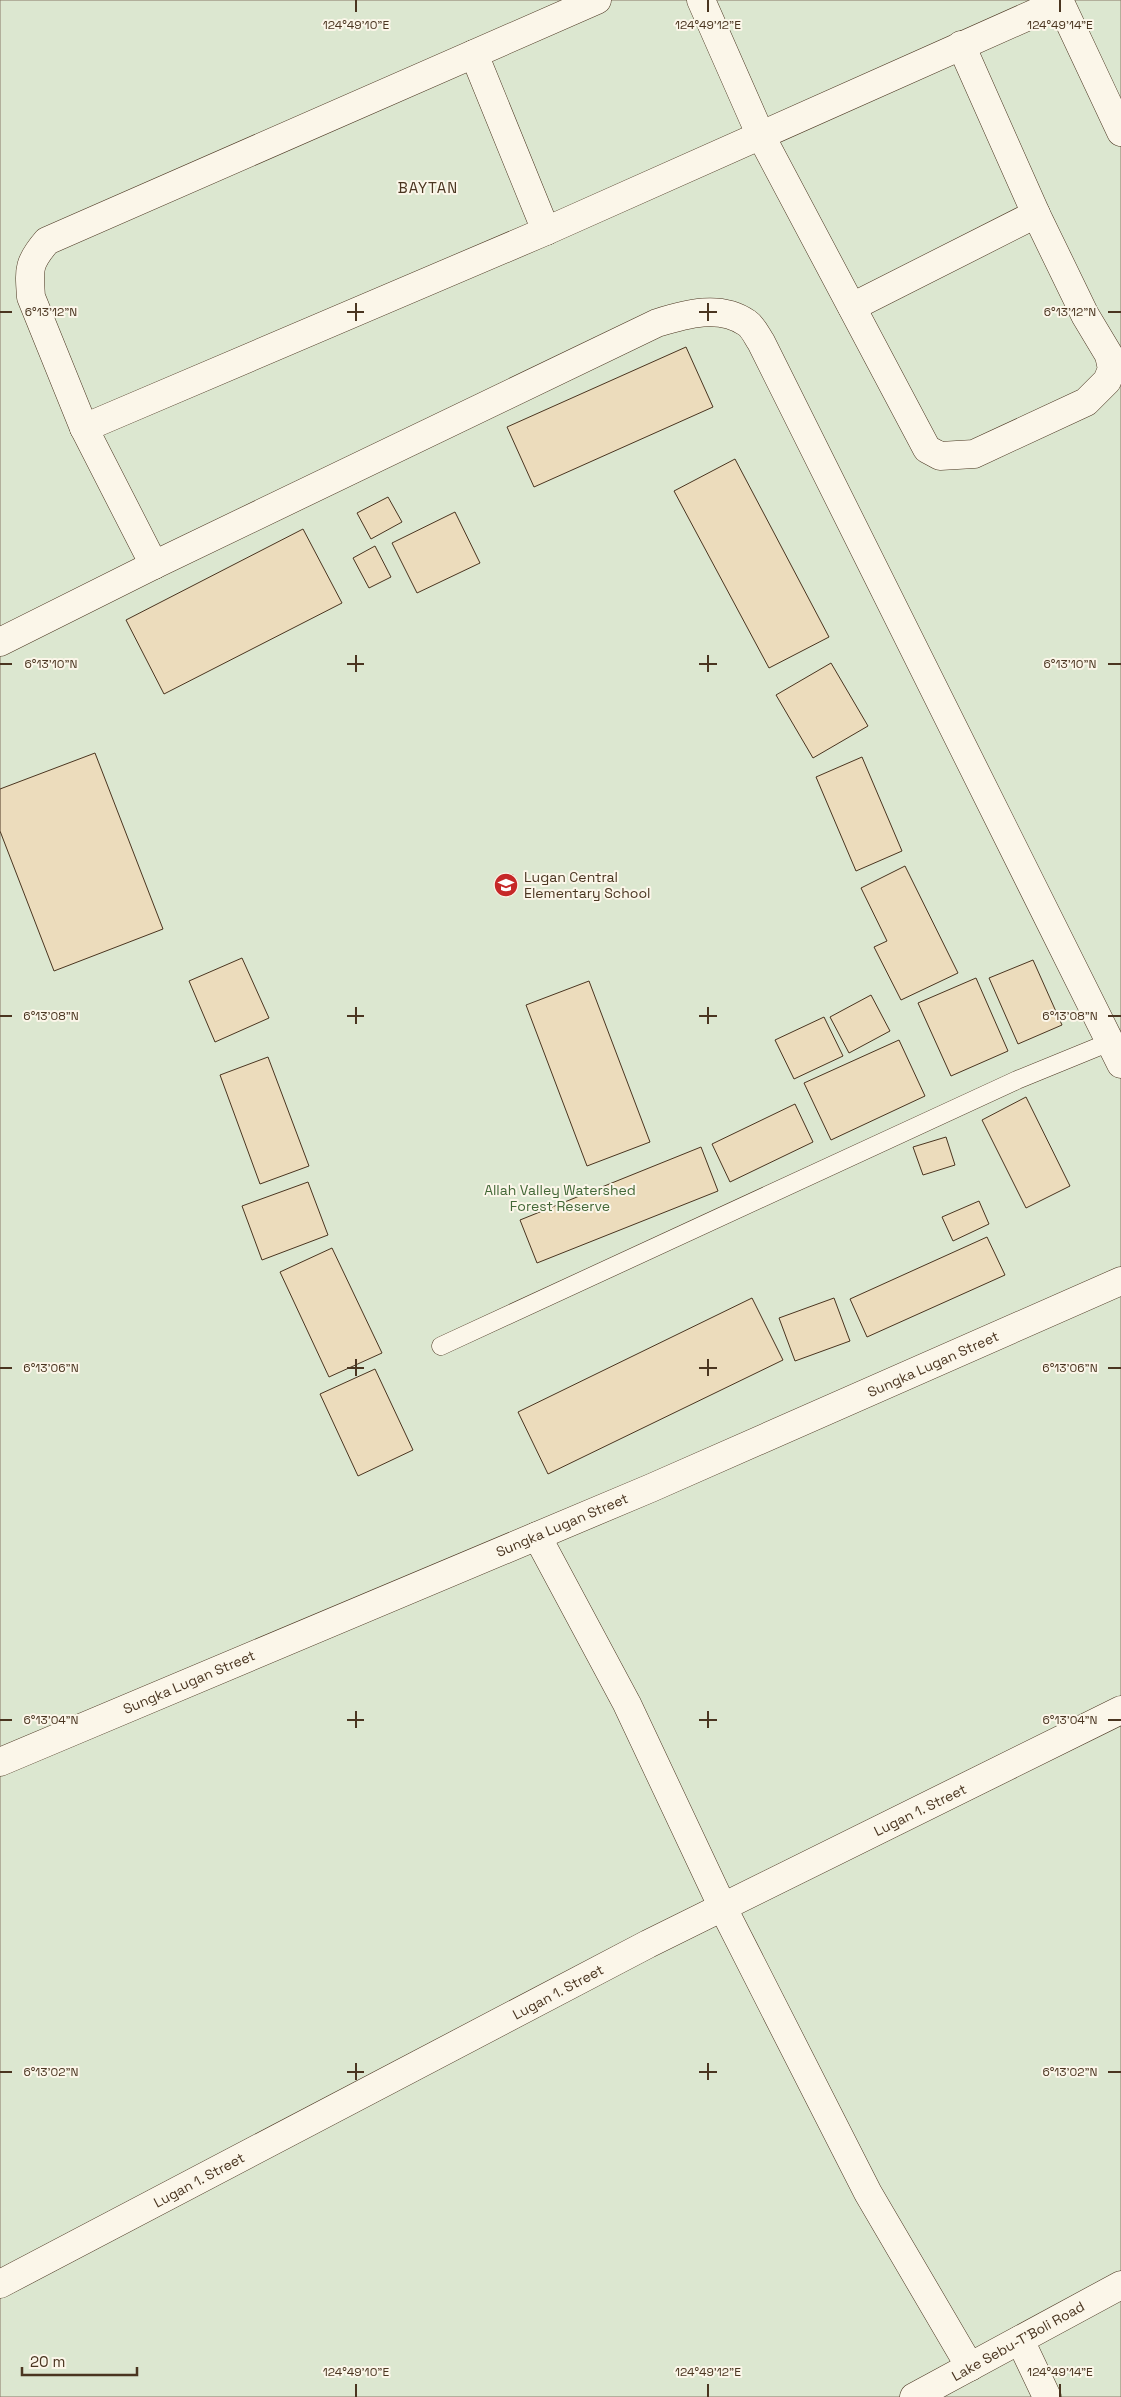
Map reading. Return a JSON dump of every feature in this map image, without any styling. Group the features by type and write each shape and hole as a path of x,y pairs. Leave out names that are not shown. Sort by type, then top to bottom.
{"street":[{"path":"154,565 84,428 31,297 29,276 33,258 46,242 597,0"},
{"path":"701,0 760,134 926,449 940,456 974,454 1086,402 1107,382 1112,369 1108,355 1085,315 1036,214 961,45"},
{"path":"84,428 546,231 1059,1 1121,132"},
{"path":"474,54 546,231"},
{"path":"852,307 1036,214"},
{"path":"0,642 154,565 657,322 694,312 724,314 748,323 761,342 1117,1048"},
{"name":"Sungka Lugan Street","path":"0,1762 537,1536 1121,1281"},
{"path":"537,1536 627,1704 723,1908 868,2193 970,2367"},
{"name":"Lugan 1. Street","path":"0,2284 648,1944 1121,1710"},
{"name":"Lake Sebu-T'Boli Road","path":"914,2397 1121,2285"},
{"path":"1020,2340 1047,2397"}],"lane":[{"path":"441,1346 1017,1080 1117,1048"}],"green space":[{"name":"Allah Valley Watershed Forest Reserve","path":"0,0 1121,0 1121,2397 0,2397"}],"building":[{"path":"686,347 713,407 534,487 507,427"},
{"path":"735,459 829,637 769,668 674,491"},
{"path":"388,497 402,522 371,539 357,513"},
{"path":"455,512 480,563 417,593 392,543"},
{"path":"303,529 342,603 164,694 126,620"},
{"path":"375,546 391,577 369,588 353,558"},
{"path":"831,663 868,726 813,758 776,695"},
{"path":"95,753 163,929 54,971 0,831 0,789"},
{"path":"862,757 902,851 856,871 816,777"},
{"path":"905,866 958,973 901,1000 874,947 887,941 861,888"},
{"path":"242,958 269,1018 215,1042 189,981"},
{"path":"1033,960 1062,1025 1018,1044 989,978"},
{"path":"976,978 1008,1051 951,1076 918,1003"},
{"path":"589,981 650,1142 587,1166 526,1005"},
{"path":"871,995 890,1031 849,1053 830,1017"},
{"path":"824,1017 843,1056 794,1079 775,1040"},
{"path":"899,1040 925,1096 831,1140 804,1083"},
{"path":"268,1057 309,1166 260,1184 220,1075"},
{"path":"1026,1097 1070,1186 1026,1208 982,1120"},
{"path":"795,1104 813,1142 730,1182 712,1144"},
{"path":"946,1137 955,1165 923,1175 913,1147"},
{"path":"701,1147 718,1191 537,1263 520,1220"},
{"path":"308,1182 328,1235 262,1260 242,1206"},
{"path":"979,1201 989,1224 953,1241 942,1217"},
{"path":"987,1237 1005,1275 867,1337 850,1299"},
{"path":"332,1248 382,1353 329,1377 280,1272"},
{"path":"752,1298 783,1360 548,1474 518,1412"},
{"path":"834,1298 850,1341 795,1361 779,1318"},
{"path":"375,1369 413,1450 358,1476 320,1394"}],"place":[{"name":"Lugan Central Elementary School","path":"506,885"}],"district":[{"name":"BAYTAN","path":"428,188"}]}
